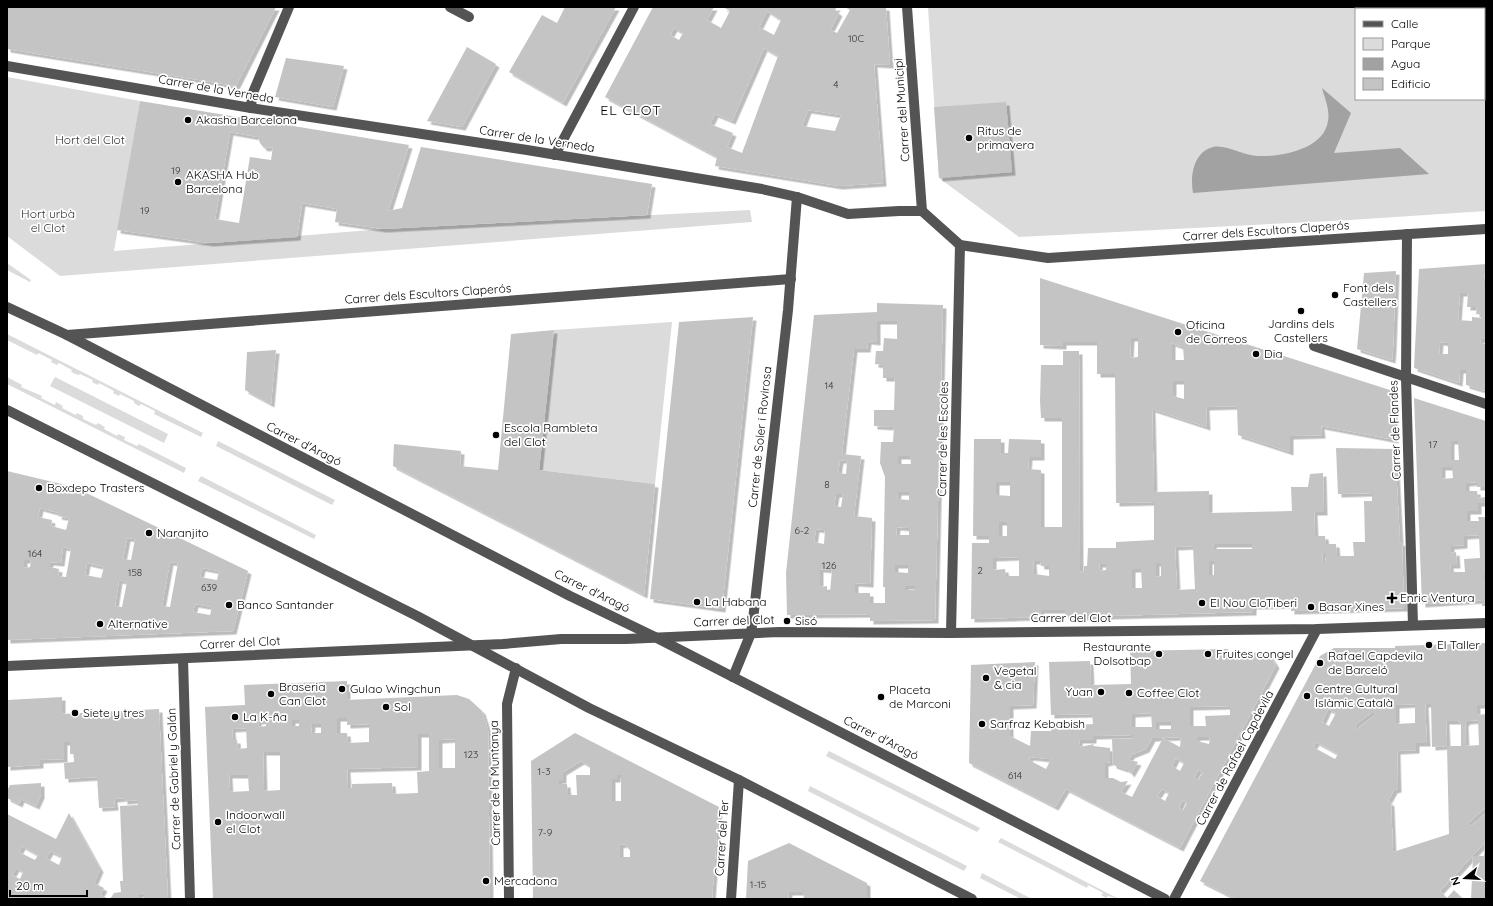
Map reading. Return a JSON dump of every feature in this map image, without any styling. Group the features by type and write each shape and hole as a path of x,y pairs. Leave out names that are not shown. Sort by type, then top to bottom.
{"street":[{"path":"251,108 252,95 289,7"},
{"path":"450,7 469,17"},
{"path":"555,155 634,7"},
{"name":"Carrer del Municipi","path":"907,7 922,211"},
{"name":"Carrer de la Verneda","path":"7,66 251,108 762,189 797,197 848,214 922,211"},
{"name":"Carrer de Soler i Rovirosa","path":"732,677 750,633 791,279 797,197"},
{"path":"922,211 960,245"},
{"name":"Carrer dels Escultors Claperós","path":"960,245 1048,258 1215,248 1486,228"},
{"name":"Carrer de Flandes","path":"1407,234 1406,378 1414,625"},
{"name":"Carrer de les Escoles","path":"951,633 960,245"},
{"name":"Carrer dels Escultors Claperós","path":"67,335 791,279"},
{"name":"Carrer d'Aragó","path":"7,307 67,335 570,596 655,637 1165,899"},
{"path":"1314,346 1486,404"},
{"path":"7,410 474,646 589,708 739,780 972,899"},
{"name":"Carrer del Clot","path":"7,666 474,646 561,640 597,640 750,633 951,633 1317,629 1486,623"},
{"name":"Carrer de Rafael Capdevila","path":"1174,899 1317,629"},
{"name":"Carrer de Gabriel y Galán","path":"183,659 190,899"},
{"name":"Carrer de la Muntanya","path":"509,899 507,704 516,668"},
{"name":"Carrer del Ter","path":"731,899 739,780"}],"green space":[{"path":"928,7 1486,7 1486,211 1350,220 1019,237 939,178"},
{"path":"7,77 140,101 114,251 383,229 750,210 752,222 60,276 7,236"},
{"path":"7,263 31,280 30,282 7,270"},
{"path":"672,322 655,484 539,470 554,330"},
{"path":"7,334 203,433 201,437 154,414 155,411 141,404 139,406 134,403 134,401 120,394 119,396 113,393 114,391 99,383 98,385 92,382 93,380 71,372 72,370 59,363 57,365 51,362 52,360 38,353 37,355 7,340"},
{"path":"7,377 22,385 21,387 42,396 41,398 55,405 56,402 63,406 62,408 76,415 77,413 83,416 83,419 96,425 98,423 105,427 104,429 117,436 118,434 125,437 124,440 137,446 139,444 186,468 184,473 7,384"},
{"path":"55,377 168,434 164,443 50,386"},
{"path":"218,441 335,500 332,505 216,446"},
{"path":"201,476 316,535 314,539 198,481"},
{"path":"829,751 980,828 977,832 826,756"},
{"path":"810,786 967,866 964,871 808,791"},
{"path":"1001,838 1119,899 1108,896 1106,898 1101,895 1103,893 1088,885 1087,888 998,842"},
{"path":"982,873 1032,899 1021,899 980,878"}],"water":[{"path":"1322,88 1351,113 1334,153 1400,148 1429,174 1193,193 1192,180 1194,166 1201,154 1206,150 1213,147 1224,147 1258,156 1278,155 1290,153 1310,145 1319,138 1325,131 1328,121 1327,104"}],"building":[{"path":"7,7 276,7 236,86 7,49"},
{"path":"565,7 616,7 563,103 509,72 542,15 557,23"},
{"path":"653,7 714,7 707,20 721,28 730,11 723,7 837,7 835,10 839,13 830,30 837,33 850,10 845,7 886,7 890,65 874,64 883,183 839,186 715,166 717,157 605,97","holes":["767,11 781,20 774,35 759,27","674,28 683,33 679,40 670,35","764,48 778,56 742,153 727,147 733,133 710,124 715,114 732,121","808,110 841,115 835,131 802,126"]},
{"path":"467,47 496,64 462,127 427,121"},
{"path":"286,58 344,66 333,107 275,97"},
{"path":"140,101 409,145 388,211 402,208 421,147 652,184 647,215 383,229 335,222 337,209 302,203 297,237 210,243 117,230","holes":["230,132 258,137 264,148 273,147 271,160 250,157 239,223 215,219"]},
{"path":"1006,102 1012,172 939,178 934,107"},
{"path":"1486,264 1483,287 1486,287 1485,339 1481,339 1480,343 1486,344 1486,391 1466,385 1466,370 1460,370 1459,383 1414,368 1419,269","holes":["1460,293 1468,293 1467,307 1477,307 1476,314 1482,315 1482,318 1472,317 1472,321 1458,320","1440,342 1448,343 1448,354 1439,354"]},
{"path":"1396,271 1392,360 1357,349 1364,273"},
{"path":"1040,278 1393,391 1395,440 1321,426 1322,435 1290,436 1290,452 1238,435 1237,406 1206,407 1207,427 1152,409 1154,492 1209,491 1209,513 1292,511 1291,487 1308,487 1310,474 1323,473 1324,512 1314,512 1315,536 1325,536 1326,544 1336,544 1337,556 1354,556 1353,542 1365,542 1364,501 1372,501 1372,493 1338,494 1336,448 1395,449 1400,542 1402,543 1404,608 1291,611 1291,605 1253,606 1253,612 1070,617 1065,616 1065,610 1041,610 1040,617 971,619 972,543 989,543 989,536 973,536 974,439 1001,439 1001,453 1008,453 1009,439 1041,440 1041,457 1029,457 1028,469 1041,470 1041,527 1062,527 1062,418 1041,418 1040,401 1041,365 1063,365 1063,351 1079,351 1080,572 1084,571 1084,566 1087,566 1088,548 1116,548 1116,542 1154,540 1154,502 1116,503 1115,374 1097,374 1097,342 1063,342 1063,346 1040,345","holes":["1131,338 1138,338 1138,357 1130,358","1172,343 1183,347 1184,360 1172,360","1173,381 1184,381 1184,399 1173,396","996,482 1010,482 1010,496 996,495","999,522 1007,522 1007,536 999,536","1213,544 1252,544 1252,549 1214,549","1193,546 1195,589 1177,590 1175,547","1322,554 1326,554 1326,562 1323,562","1019,557 1019,576 1006,576 1005,569 993,570 993,558","1033,561 1040,561 1041,566 1049,566 1049,576 1034,574","1209,561 1214,561 1214,575 1209,575","1156,563 1161,563 1161,576 1156,577","1099,564 1106,564 1106,570 1100,571","1132,569 1141,569 1142,588 1132,588"]},
{"path":"877,303 943,305 935,620 870,621 870,614 787,615 786,573 814,315 877,312","holes":["877,321 897,321 897,339 884,338 883,351 876,351 875,364 883,365 883,378 895,378 894,410 874,410 874,426 894,427 893,442 881,442 880,463 885,477 883,587 885,587 885,603 870,603 870,593 855,593 855,583 870,584 872,518 854,516 861,456 842,454 854,349 867,349 868,341 877,342","898,456 910,456 911,464 898,464","840,460 847,461 846,474 838,473","898,492 909,492 909,500 897,499","836,494 843,494 841,507 834,506","897,527 909,528 909,535 896,535","816,529 825,530 824,544 814,542","895,565 908,565 908,573 895,572","820,569 832,570 830,592 827,592 827,586 820,587","905,586 915,586 915,590 905,590"]},
{"path":"753,317 722,609 650,599 679,322"},
{"path":"554,330 539,470 655,484 644,595 393,466 394,444 461,451 460,466 498,470 511,334"},
{"path":"276,350 271,404 245,390 247,352"},
{"path":"1414,398 1486,421 1486,487 1477,487 1477,482 1466,483 1466,491 1477,491 1478,498 1486,497 1486,503 1478,503 1478,511 1467,511 1467,521 1479,521 1478,517 1486,517 1486,574 1484,574 1484,579 1486,579 1486,606 1482,606 1482,600 1422,604","holes":["1451,441 1458,441 1459,460 1451,460","1442,467 1452,467 1453,478 1442,479","1479,535 1480,558 1464,559 1465,572 1451,572 1450,565 1457,565 1456,552 1451,553 1451,546 1464,545 1464,536"]},
{"path":"7,471 74,487 248,571 233,631 7,640","holes":["40,508 59,513 58,516 69,518 66,530 51,526 52,520 38,517","127,538 135,539 131,560 123,559","63,547 71,549 66,577 58,576 59,569 50,567 50,562 61,563","24,560 31,560 30,567 24,568","170,562 178,563 170,607 162,606","87,563 104,567 101,578 85,575","202,568 219,571 217,580 200,577","119,580 127,582 122,607 115,606","195,604 212,607 210,615 193,612"]},
{"path":"1486,643 1486,705 1477,705 1477,715 1486,714 1486,807 1468,823 1471,826 1486,813 1486,899 1471,899 1473,856 1484,856 1485,842 1440,891 1447,898 1454,890 1463,899 1236,899 1200,881 1320,656 1334,648 1395,648 1395,646","holes":["1415,704 1415,723 1396,724 1396,705","1425,704 1431,704 1432,747 1447,746 1449,834 1393,852 1391,803 1388,801 1394,790 1398,789 1397,751 1416,750 1416,743 1427,743","1328,709 1336,713 1329,726 1322,722","1371,713 1376,713 1357,729 1355,727 1357,723","1478,720 1479,745 1466,746 1465,723 1467,721","1446,721 1458,721 1461,724 1461,746 1447,746","1316,742 1338,754 1335,759 1313,747"]},
{"path":"1228,649 1228,654 1268,652 1276,665 1180,848 1066,789 1055,807 969,763 971,665 1035,662 1033,705 1010,706 1010,736 1030,746 1031,731 1051,731 1051,722 1078,721 1078,725 1093,724 1092,714 1051,715 1049,662 1090,661 1091,685 1131,684 1130,651","holes":["1230,706 1230,715 1205,716 1206,726 1190,726 1190,707","1151,713 1152,727 1132,727 1132,714","1156,722 1171,722 1171,729 1156,729","1132,735 1132,739 1112,739 1113,765 1128,770 1131,774 1138,762 1129,760 1131,755 1146,749 1152,738 1181,737 1180,747 1163,738 1132,797 1121,792 1128,781 1121,782 1113,778 1105,778 1105,763 1110,762 1110,748 1093,746 1094,744 1080,747 1079,740 1093,740 1093,736","1197,737 1210,737 1209,744 1197,741","1030,757 1051,759 1046,769 1029,760","1176,758 1184,763 1180,771 1172,766","1198,770 1203,772 1198,780 1194,778","1162,789 1169,793 1165,801 1157,796","1182,800 1187,803 1183,810 1179,808"]},
{"path":"347,681 347,700 457,695 469,699 482,711 488,730 490,899 213,899 205,707 245,705 244,685","holes":["337,718 347,718 347,725 369,724 369,742 348,743 347,733 337,733","266,720 266,726 259,727 258,721","292,720 299,720 299,726 292,726","312,724 321,724 321,733 311,733","246,728 247,748 238,749 237,740 233,740 232,729","418,734 429,734 429,771 417,772 418,793 393,794 392,783 352,784 352,788 348,788 347,769 418,767","455,739 455,768 439,768 439,740","263,752 280,752 280,790 264,791","229,775 248,775 249,791 230,792"]},
{"path":"62,697 62,714 159,709 168,899 144,899 144,893 139,894 139,899 110,899 114,893 121,892 120,881 123,881 120,806 138,805 138,800 124,801 124,798 114,799 115,807 99,808 97,777 65,779 64,763 74,762 74,754 70,754 70,742 64,742 64,759 40,760 40,765 7,767 7,700"},
{"path":"575,733 719,807 712,899 533,899 531,761","holes":["581,761 590,766 590,775 576,775 577,795 568,795 567,784 559,784 559,780 563,780 563,772","617,775 621,775 621,801 612,801 612,779 617,779","624,844 630,850 630,857 620,857 620,845"]},
{"path":"41,783 41,795 36,806 21,799 19,804 7,798 7,791 10,785"},
{"path":"69,813 100,869 94,883 104,888 100,895 109,899 7,899 7,814 56,839","holes":["22,846 38,855 35,860 19,852","50,851 62,857 59,865 46,858","16,868 23,872 20,879 12,875"]},
{"path":"789,843 867,883 867,899 804,899 803,892 789,892 788,899 746,899 748,861"}],"place":[{"name":"Akasha Barcelona","path":"188,120"},
{"name":"Ritus de primavera","path":"969,138"},
{"name":"AKASHA Hub Barcelona","path":"178,182"},
{"name":"Font dels Castellers","path":"1335,295"},
{"name":"Jardins dels Castellers","path":"1301,311"},
{"name":"Oficina de Correos","path":"1178,332"},
{"name":"Dia","path":"1256,354"},
{"name":"Escola Rambleta del Clot","path":"496,435"},
{"name":"Boxdepo Trasters","path":"39,488"},
{"name":"Naranjito","path":"149,533"},
{"name":"Enric Ventura","path":"1392,598"},
{"name":"La Habana","path":"697,602"},
{"name":"El Nou CloTiberi","path":"1202,603"},
{"name":"Banco Santander","path":"229,605"},
{"name":"Basar Xines","path":"1311,607"},
{"name":"Sisó","path":"787,621"},
{"name":"Alternative","path":"100,624"},
{"name":"El Taller","path":"1429,645"},
{"name":"Restaurante Dolsotbap","path":"1159,654"},
{"name":"Fruites congel","path":"1208,654"},
{"name":"Rafael Capdevila de Barceló","path":"1320,663"},
{"name":"Vegetal & cia","path":"986,678"},
{"name":"Gulao Wingchun","path":"342,689"},
{"name":"Yuan","path":"1101,692"},
{"name":"Coffee Clot","path":"1129,693"},
{"name":"Braseria Can Clot","path":"271,694"},
{"name":"Centre Cultural Islàmic Català","path":"1307,696"},
{"name":"Placeta de Marconi","path":"881,697"},
{"name":"Sol","path":"386,707"},
{"name":"Siete y tres","path":"75,713"},
{"name":"La K-ña","path":"235,717"},
{"name":"Sarfraz Kebabish","path":"982,724"},
{"name":"Indoorwall el Clot","path":"218,822"},
{"name":"Mercadona","path":"486,881"}],"district":[{"name":"EL CLOT","path":"631,110"}],"park label":[{"name":"Hort del Clot","path":"90,140"},
{"name":"Hort urbà el Clot","path":"48,221"}]}
